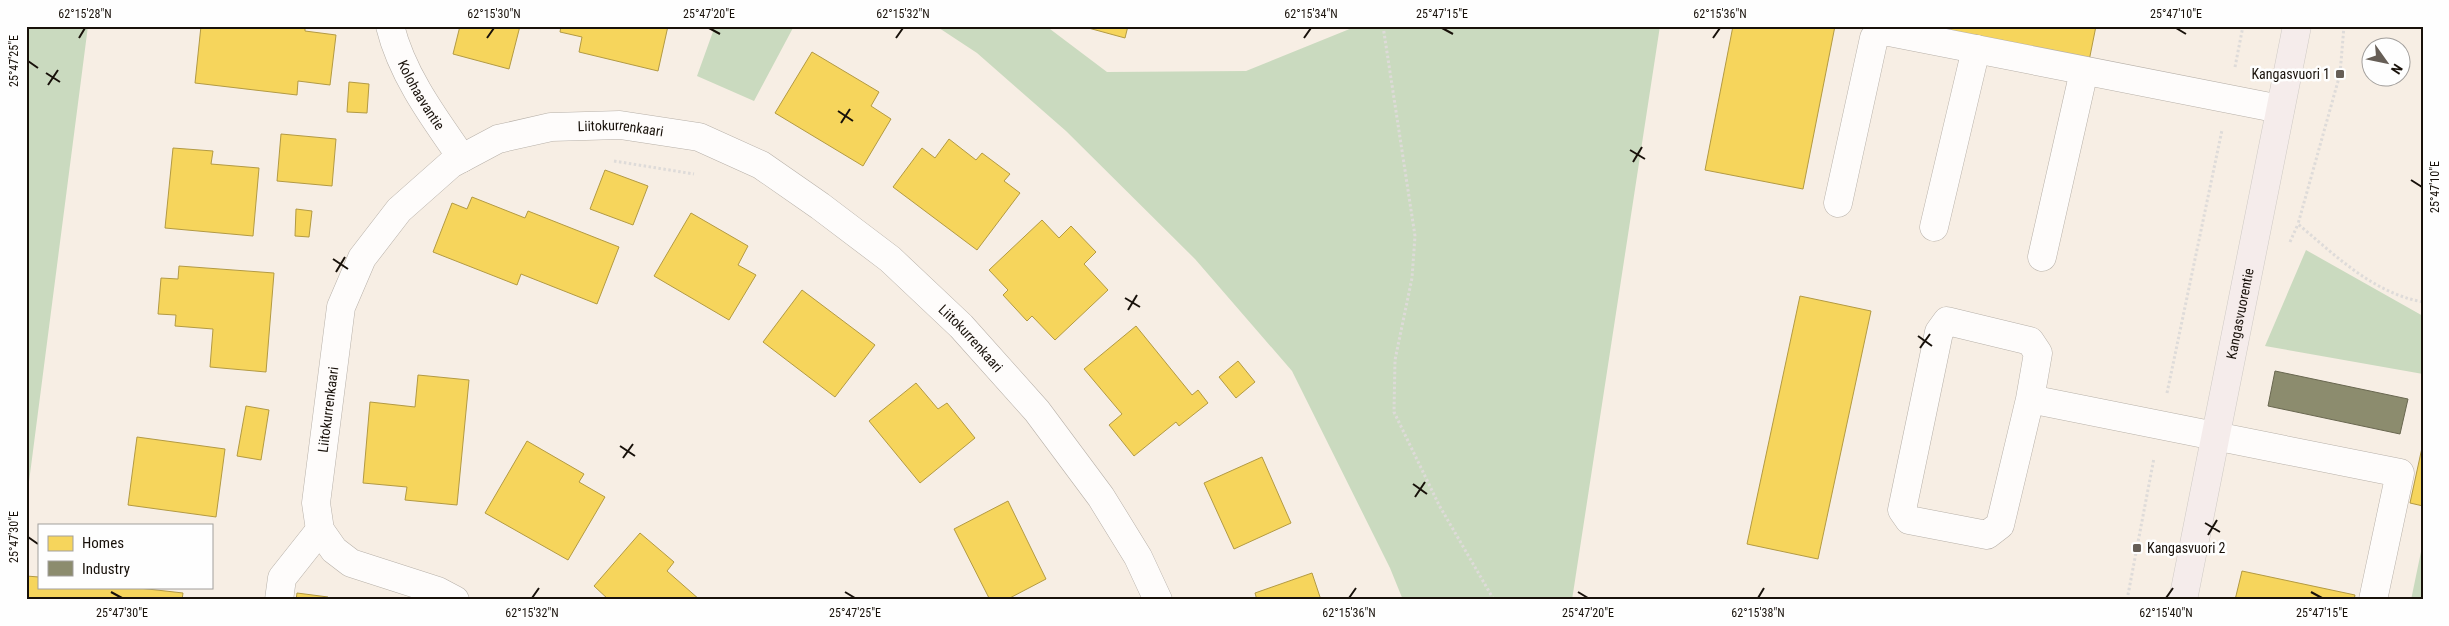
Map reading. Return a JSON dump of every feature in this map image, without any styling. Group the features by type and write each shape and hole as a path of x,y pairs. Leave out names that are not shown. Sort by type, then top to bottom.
{"main road":[{"name":"Kangasvuorentie","path":"2183,600 2297,26"}],"street":[{"name":"Kolohaavantie","path":"390,26 394,40 422,99 462,158"},
{"path":"1838,203 1874,38 1884,32 2280,109"},
{"path":"1934,227 1976,49"},
{"path":"2042,257 2084,71"},
{"name":"Liitokurrenkaari","path":"455,600 438,591 351,563 334,550 320,530 316,502 341,307 362,258 399,210 450,164 498,139 551,127 620,125 699,138 761,165 820,206 890,259 961,326 1037,411 1102,497 1138,557 1158,600"},
{"path":"1947,321 2030,341 2038,352 2030,399 2000,525 1987,534 1909,520 1902,510 1939,332 1947,321"},
{"path":"2030,399 2400,473 2373,600"},
{"path":"279,600 282,578 320,530"}],"path":[{"path":"1384,26 1415,236 1412,278 1395,360 1394,412 1439,505 1494,600"},
{"path":"2127,600 2243,26"},
{"path":"2344,26 2340,74 2298,224 2362,278 2409,300 2423,302"},
{"path":"26,29 26,41"},
{"path":"605,161 696,174"}],"green space":[{"path":"26,26 88,26 26,505"},
{"path":"715,26 794,26 754,101 697,76"},
{"path":"936,26 1046,26 1107,72 1246,71 1357,26 1660,26 1572,600 1403,600 1390,568 1292,371 1195,259 1066,131 977,53"},
{"path":"2306,250 2423,316 2423,374 2265,346"},
{"path":"2423,542 2423,600 2411,600"}],"building: Homes":[{"path":"201,26 305,26 305,31 336,35 330,85 298,81 297,95 195,83"},
{"path":"460,26 520,26 509,69 453,54"},
{"path":"561,26 668,26 658,71 579,52 582,37 560,32"},
{"path":"1081,26 1128,26 1125,38"},
{"path":"1733,26 1835,26 1803,189 1705,170"},
{"path":"1897,26 2096,26 2088,66"},
{"path":"812,52 879,92 871,106 891,119 863,166 775,113"},
{"path":"349,82 369,84 367,113 347,112"},
{"path":"281,134 336,139 332,186 277,181"},
{"path":"949,139 976,160 982,153 1010,174 1004,181 1020,193 977,250 893,187 922,148 935,158"},
{"path":"173,148 213,151 211,164 259,168 253,236 165,228"},
{"path":"605,170 648,186 633,225 590,209"},
{"path":"472,197 525,218 528,211 619,247 597,304 521,274 517,285 433,252 452,203 467,209"},
{"path":"296,209 312,211 309,237 295,236"},
{"path":"691,213 748,246 738,265 756,275 729,320 654,276"},
{"path":"1042,220 1059,238 1071,226 1096,252 1084,264 1108,290 1055,340 1032,316 1027,321 1003,295 1008,290 989,270"},
{"path":"179,266 274,273 266,372 210,367 213,329 175,326 176,315 158,314 161,278 178,279"},
{"path":"802,290 875,345 835,397 763,342"},
{"path":"1800,296 1871,311 1818,559 1747,544"},
{"path":"1136,326 1192,395 1198,390 1208,403 1179,426 1176,422 1134,456 1109,425 1122,414 1084,369"},
{"path":"1238,361 1255,382 1236,398 1219,377"},
{"path":"418,375 469,380 457,505 405,500 407,487 363,483 370,402 415,407"},
{"path":"916,383 938,409 947,403 975,438 920,483 869,421"},
{"path":"246,406 269,410 261,460 237,456"},
{"path":"137,437 225,449 216,517 128,505"},
{"path":"527,441 584,474 579,482 605,497 568,560 485,513"},
{"path":"2423,443 2423,506 2410,503"},
{"path":"1262,457 1291,523 1234,549 1204,483"},
{"path":"1008,501 1046,579 1006,600 990,600 954,529"},
{"path":"640,533 674,562 667,571 700,600 609,600 594,586"},
{"path":"2242,571 2355,595 2354,600 2235,600"},
{"path":"1312,573 1321,600 1257,600 1255,593"},
{"path":"26,576 38,577 38,588 139,588 183,593 182,600 26,600"},
{"path":"297,593 328,597 327,600 296,600"}],"building: Industry":[{"path":"2275,371 2408,399 2400,434 2268,406"}],"place":[{"name":"Kangasvuori 1","path":"2340,74"},
{"name":"Kangasvuori 2","path":"2137,548"}]}
